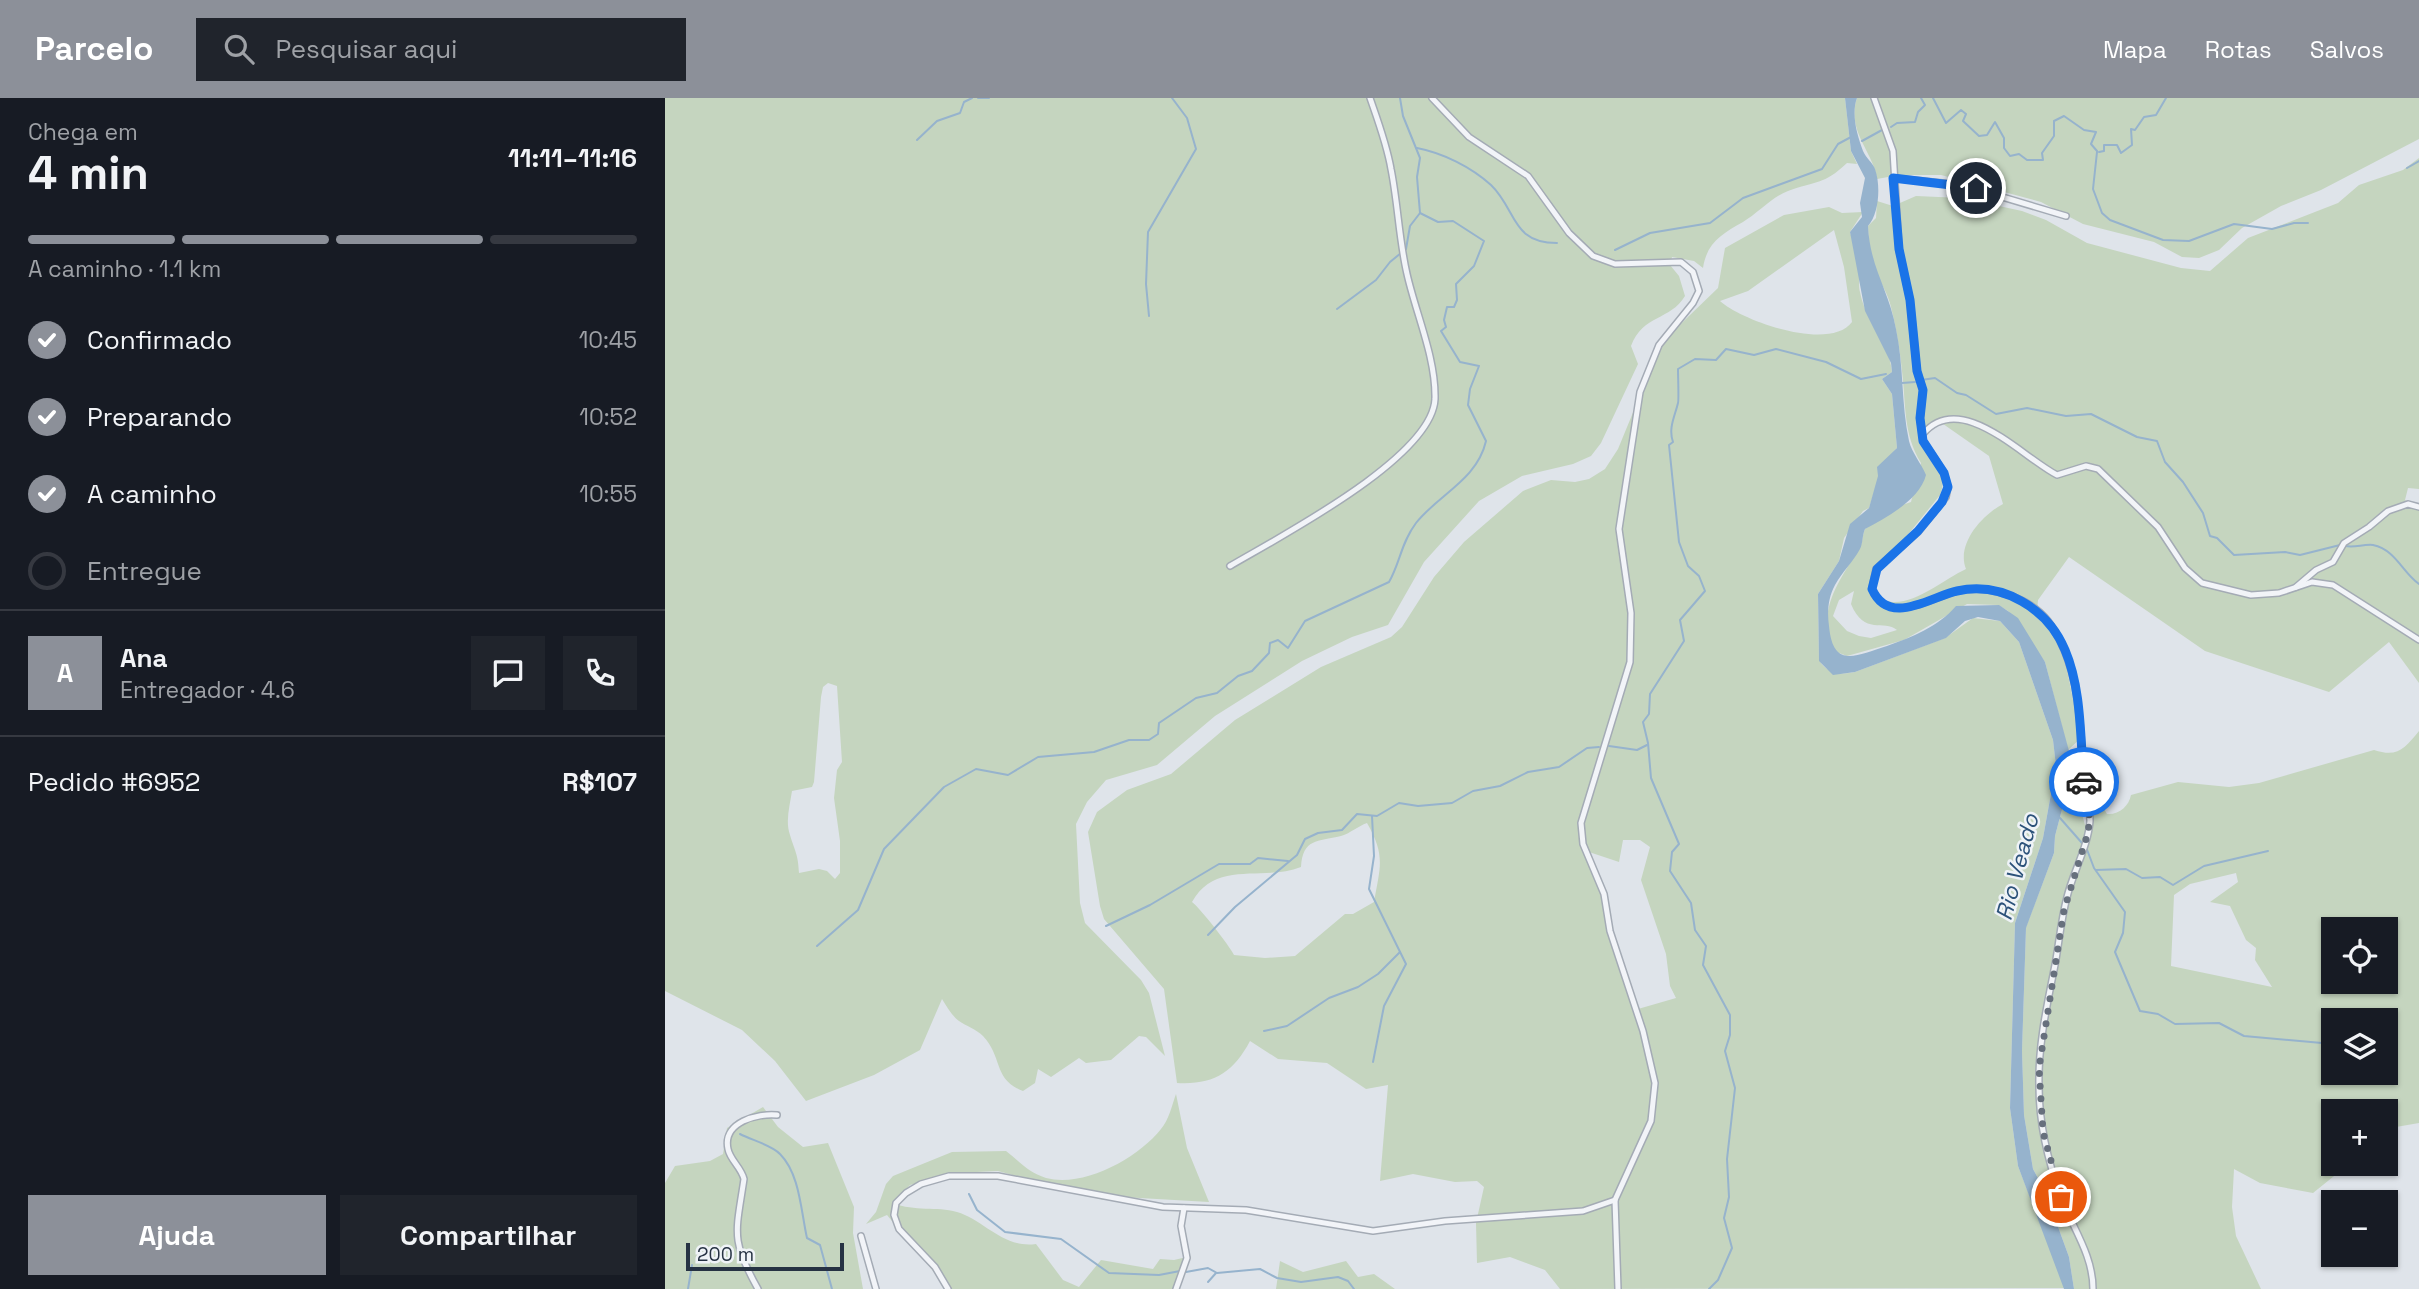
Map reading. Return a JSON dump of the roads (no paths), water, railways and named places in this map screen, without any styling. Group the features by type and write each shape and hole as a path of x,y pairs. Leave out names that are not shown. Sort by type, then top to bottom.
{"street":[{"path":"1230,566 1318,514 1377,473 1417,439 1433,409 1434,385 1406,271 1389,156 1370,98"},
{"path":"1432,98 1469,137 1528,176 1569,233 1593,256 1615,264 1681,262 1693,272 1698,285 1696,298 1653,357 1640,392 1619,529 1631,613 1630,662 1581,823 1583,844 1604,894 1610,931 1643,1031 1655,1083 1651,1121 1615,1200 1618,1289"},
{"path":"1874,98 1891,144 1899,249 1910,300 1917,371 1923,390 1920,418 1927,451 1946,478 1947,493 1908,542 1877,569 1872,583 1873,593 1883,603 1896,608 1930,603 1959,590 1989,590 2017,599 2035,607 2046,619 2062,643 2071,670 2083,740 2090,820 2064,910 2044,1026 2039,1088 2043,1132 2055,1178 2091,1262 2093,1289"},
{"path":"1893,178 1962,185 2066,216"},
{"path":"1923,434 1942,420 1962,420 2002,436 2057,475 2086,466 2098,468 2158,527 2185,568 2202,583 2251,595 2294,589 2312,583 2333,585 2419,640"},
{"path":"2294,589 2316,570 2333,562 2344,543 2369,527 2388,510 2407,505 2419,507"},
{"path":"758,1289 736,1242 736,1218 744,1179 729,1153 727,1141 732,1130 744,1121 763,1114 777,1115"},
{"path":"948,1289 935,1267 899,1228 895,1218 900,1198 931,1180 970,1175 998,1176 1163,1207 1246,1210 1309,1223 1382,1231 1445,1221 1583,1211 1615,1200"},
{"path":"1176,1289 1187,1258 1181,1226 1184,1208"},
{"path":"861,1237 876,1289"}],"water":[{"path":"1845,98 1857,98 1857,131 1863,151 1877,176 1878,199 1875,214 1868,226 1869,241 1896,329 1909,441 1926,475 1923,484 1910,499 1893,513 1865,529 1860,549 1831,595 1828,616 1831,640 1841,654 1856,655 1906,639 1941,620 1956,606 1999,605 2018,618 2045,662 2069,751 2069,783 2055,836 2054,853 2026,928 2022,1051 2024,1115 2033,1169 2045,1191 2069,1257 2074,1289 2064,1289 2018,1166 2010,1108 2015,923 2043,838 2056,766 2053,740 2019,642 2000,621 1978,617 1965,621 1946,638 1855,672 1833,675 1819,661 1818,594 1839,561 1850,524 1869,508 1878,476 1877,467 1897,448 1892,394 1882,379 1892,372 1891,363 1865,311 1850,232 1862,217 1860,203 1865,178 1851,151"}],"waterway":[{"path":"917,140 937,121 960,113 964,102 972,98"},
{"path":"978,98 989,98"},
{"path":"1149,316 1146,284 1148,232 1196,149 1187,118 1172,98"},
{"path":"1400,98 1403,116 1420,158 1417,177 1420,213 1410,226 1406,249"},
{"path":"1891,127 1897,123 1915,122 1918,112 1925,105 1921,98"},
{"path":"1933,98 1946,123 1961,110 1966,114 1963,121 1979,136 1987,135 1995,122 2004,138 2004,148 2010,156 2019,154 2027,160 2043,160 2042,153 2054,136 2054,121 2064,116 2084,130 2096,132 2091,144 2097,151"},
{"path":"2099,152 2104,151 2104,145 2117,145 2121,153 2132,145 2131,129 2135,130 2144,117 2156,115 2166,98"},
{"path":"1862,141 1882,130"},
{"path":"1615,250 1650,233 1710,223 1743,198 1822,169 1838,144 1851,137"},
{"path":"1417,148 1447,157 1475,172 1491,185 1523,231 1542,242 1557,243"},
{"path":"2097,152 2093,189 2102,213 2110,220 2163,240 2189,241 2234,224 2272,229 2294,223 2308,223"},
{"path":"2407,168 2419,161"},
{"path":"817,946 858,910 884,849 944,787 976,769 1008,775 1038,757 1094,752 1129,740 1149,740 1158,734 1159,723 1196,698 1217,693 1238,676 1252,671 1269,653 1270,643 1278,640 1288,648 1305,621 1389,582 1416,523 1475,466 1486,441 1468,405 1470,389 1479,366 1460,362 1441,331 1446,327 1444,320 1447,307 1454,307 1457,300 1456,284 1474,266 1484,241 1453,221 1438,222 1420,213"},
{"path":"1337,309 1376,280 1401,253"},
{"path":"1709,1289 1718,1280 1732,1248 1724,1218 1729,1197 1727,1159 1735,1088 1725,1051 1730,1035 1730,1015 1703,965 1706,946 1695,930 1691,903 1670,871 1672,852 1679,844 1651,778 1643,722 1649,714 1650,694 1684,641 1680,620 1705,591 1699,576 1688,566 1679,542 1669,445 1673,442 1672,427 1678,401 1678,369 1695,359 1716,360 1726,349 1754,355 1776,349 1826,362 1861,379 1886,374"},
{"path":"1921,380 1935,378 1996,414 2027,408 2066,416 2091,414 2137,437 2157,441 2165,462 2183,482 2203,513 2210,536 2217,538 2234,555 2285,552 2300,555 2340,545"},
{"path":"1902,383 1915,382"},
{"path":"2345,546 2373,545 2381,548 2393,556 2419,584"},
{"path":"1609,746 1637,750 1647,745"},
{"path":"1208,935 1235,907 1297,855 1305,839 1318,833 1342,830 1357,814 1377,816 1399,803 1418,806 1452,803 1473,791 1500,786 1528,772 1559,767 1587,748 1599,747"},
{"path":"1372,816 1374,856 1369,889 1406,964 1384,1006 1373,1062"},
{"path":"2060,818 2082,843"},
{"path":"2086,847 2094,868 2125,912 2123,933 2115,952 2140,1011 2158,1014 2175,1024 2219,1023 2244,1036 2321,1043"},
{"path":"2096,870 2126,869 2142,878 2160,877 2173,885 2204,866 2268,851"},
{"path":"1106,926 1150,905 1219,864 1250,864 1258,858 1288,861"},
{"path":"1264,1031 1287,1026 1329,998 1358,987 1378,974 1400,952"},
{"path":"740,1134 772,1148 787,1162 796,1183 807,1238 820,1245 832,1289"},
{"path":"969,1194 977,1210 1005,1232 1061,1239 1109,1273 1159,1275 1180,1271"},
{"path":"688,1289 692,1265"},
{"path":"1186,1272 1208,1268 1217,1273 1260,1269 1277,1278 1301,1282 1338,1277 1348,1281 1354,1289"},
{"path":"1208,1282 1216,1273"}],"water label":[{"name":"Rio Veado","path":"2017,867"}]}
